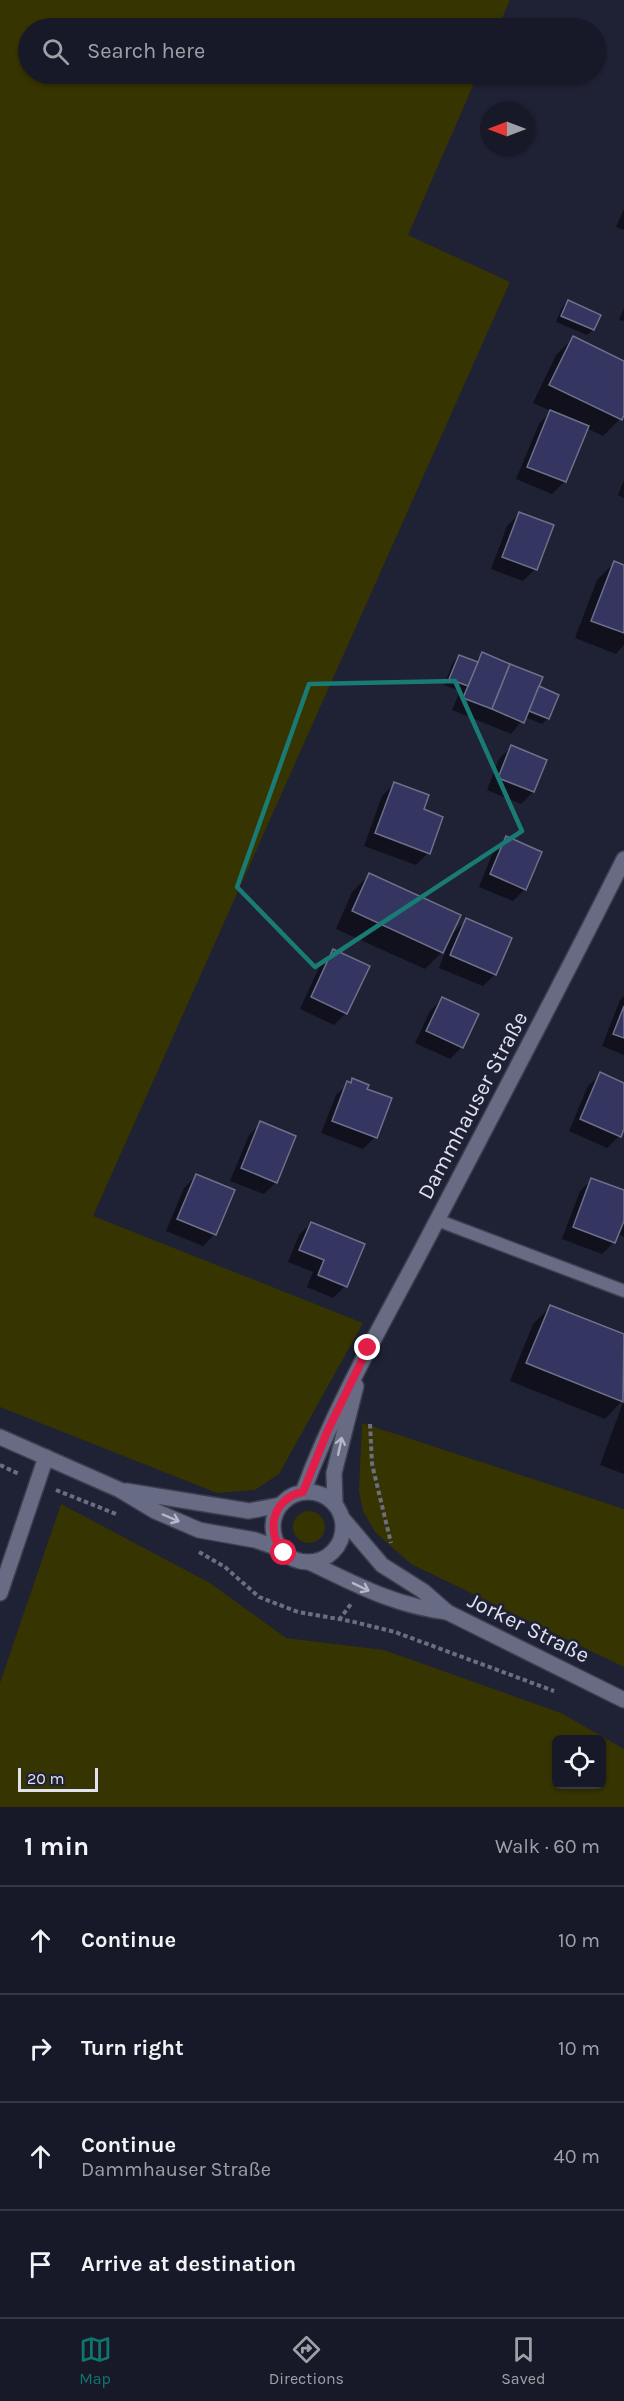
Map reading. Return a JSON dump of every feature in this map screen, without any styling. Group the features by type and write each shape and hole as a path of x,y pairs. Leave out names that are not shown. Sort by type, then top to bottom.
{"street":[{"name":"Dammhauser Straße","path":"303,1492 327,1432 368,1348 624,859"},
{"name":"Dammhauser Straße","path":"338,1511 334,1473 354,1398 358,1371"},
{"path":"0,1437 120,1490 155,1511 199,1530 255,1540 281,1549"},
{"path":"0,1593 46,1457"},
{"path":"120,1490 249,1511 280,1505"},
{"path":"303,1492 320,1494 338,1511 342,1536 336,1548 321,1559 309,1562 293,1559 281,1549 274,1538 272,1524 280,1505 287,1498 303,1492"},
{"name":"Jorker Straße","path":"338,1511 382,1565 423,1591 447,1612 624,1700"},
{"name":"Jorker Straße","path":"309,1562 363,1588 418,1609 447,1612"}],"lane":[{"path":"437,1220 624,1291"}],"path":[{"path":"370,1415 372,1464 391,1544 382,1565"},
{"path":"0,1465 36,1483 116,1515"},
{"path":"191,1548 225,1567 259,1597 298,1612 395,1632 564,1695"},
{"path":"339,1620 363,1588"}],"highlighted area":[{"path":"455,681 522,831 315,967 237,887 309,684"}],"shaded area":[{"path":"0,0 510,0 502,18 18,18 18,84 474,84 408,235 510,282 93,1216 363,1323 279,1474 255,1490 217,1493 0,1407"},
{"path":"362,1423 624,1509 624,1667 411,1564 375,1532 363,1511 359,1491"},
{"path":"61,1504 210,1583 286,1638 384,1650 561,1713 600,1735 552,1735 552,1789 606,1789 606,1739 624,1749 624,1807 0,1807 0,1683"},
{"path":"309,1511 320,1516 325,1527 320,1538 309,1543 298,1538 293,1527 298,1516"}],"building":[{"path":"568,300 601,315 594,330 561,316"},
{"path":"573,336 624,361 624,415 622,420 549,385"},
{"path":"550,410 589,426 566,482 527,467"},
{"path":"519,512 554,525 537,570 502,557"},
{"path":"614,561 624,565 624,633 591,621"},
{"path":"482,652 510,664 492,709 463,698"},
{"path":"459,655 478,662 468,686 449,679"},
{"path":"510,664 543,677 524,723 492,709"},
{"path":"539,686 559,695 549,719 529,711"},
{"path":"511,745 547,760 534,792 498,778"},
{"path":"394,782 429,795 424,809 443,817 430,854 375,833"},
{"path":"506,836 542,852 526,890 490,874"},
{"path":"369,873 461,915 443,953 352,911"},
{"path":"466,918 512,938 496,975 450,955"},
{"path":"333,949 370,966 347,1014 311,997"},
{"path":"442,997 479,1014 463,1048 426,1031"},
{"path":"624,1006 624,1038 613,1034"},
{"path":"600,1072 624,1083 624,1129 621,1137 580,1119"},
{"path":"352,1078 369,1085 367,1089 392,1098 377,1138 332,1121 347,1081 351,1083"},
{"path":"260,1121 296,1136 277,1183 241,1168"},
{"path":"196,1174 235,1190 216,1235 177,1219"},
{"path":"591,1178 624,1190 624,1221 615,1243 573,1227"},
{"path":"311,1222 365,1244 347,1287 318,1275 324,1260 299,1250"},
{"path":"550,1305 624,1334 623,1402 526,1363"}],"route":[{"path":"284,1553 274,1538 272,1524 276,1511 287,1498 303,1492 327,1432 368,1348"}]}
